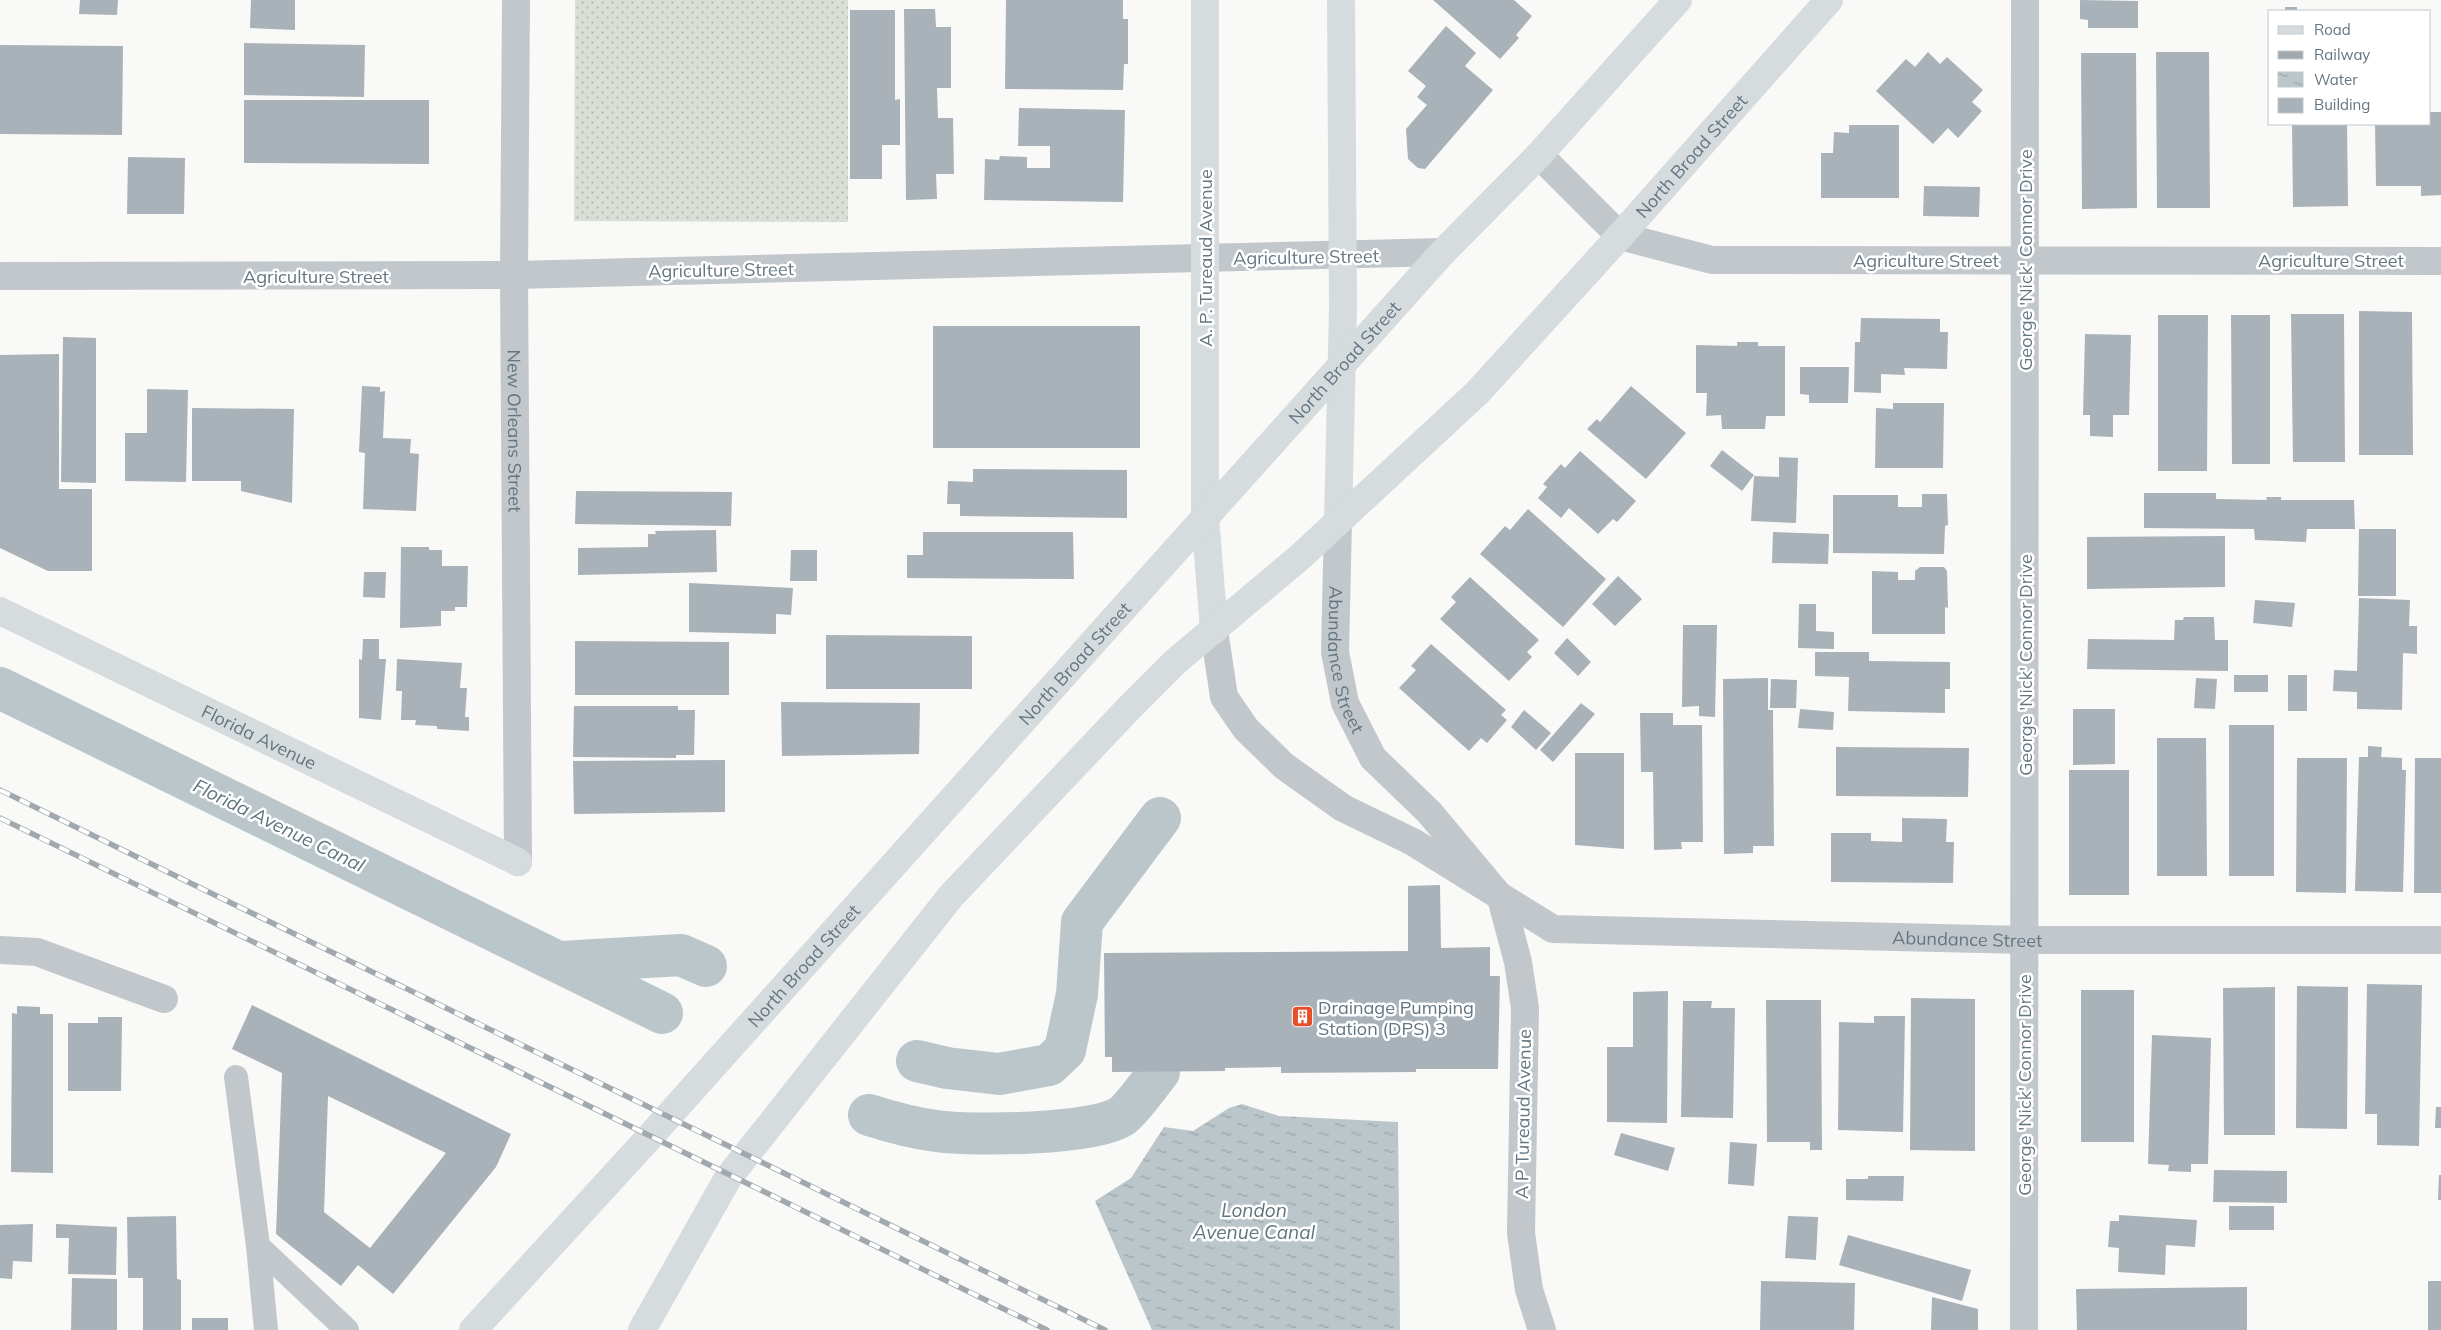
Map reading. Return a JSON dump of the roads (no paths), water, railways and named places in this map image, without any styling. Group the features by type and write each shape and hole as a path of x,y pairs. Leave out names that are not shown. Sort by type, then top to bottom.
{"main road":[{"name":"A. P. Tureaud Avenue","path":"1205,0 1205,516"},
{"path":"1341,0 1341,256 1343,307 1341,365"},
{"name":"North Broad Street","path":"473,1330 646,1141 1442,252 1539,155 1678,0"},
{"name":"North Broad Street","path":"642,1330 728,1178 951,896 1175,662 1300,558 1478,392 1620,236 1829,0"},
{"name":"Abundance Street","path":"1338,521 1341,365"},
{"name":"Abundance Street","path":"1205,516 1214,630"},
{"name":"Florida Avenue","path":"0,611 518,862"}],"street":[{"name":"New Orleans Street","path":"516,0 514,275 518,862"},
{"name":"George 'Nick' Connor Drive","path":"2024,1330 2025,0"},
{"path":"1539,155 1620,236"},
{"name":"Agriculture Street","path":"1620,236 1712,260 2441,261"},
{"name":"Agriculture Street","path":"0,276 514,275 1442,252"},
{"name":"Abundance Street","path":"1338,521 1336,652 1345,703 1373,758 1429,812 1501,898"},
{"name":"Abundance Street","path":"1214,630 1224,696 1246,730 1284,766 1342,808 1413,842 1553,929 2024,940 2441,940"},
{"name":"A P Tureaud Avenue","path":"1501,898 1518,962 1525,1008 1520,1233 1529,1290 1542,1330"},
{"path":"0,950 37,952 164,999"}],"lane":[{"path":"236,1077 258,1246 266,1330"},
{"path":"258,1246 347,1330"}],"water":[{"name":"London Avenue Canal","path":"1242,1104 1279,1116 1398,1122 1400,1330 1152,1330 1095,1201 1131,1178 1164,1127 1193,1131 1229,1108"}],"waterway":[{"name":"Florida Avenue Canal","path":"0,688 662,1013"},
{"name":"Florida Avenue Canal","path":"917,1061 947,1068 999,1074 1049,1065 1065,1050 1077,994 1082,922 1160,818"},
{"name":"Florida Avenue Canal","path":"561,962 681,955 706,966"},
{"name":"Florida Avenue Canal","path":"869,1115 910,1126 953,1133 1032,1132 1086,1127 1107,1122 1126,1113 1159,1072"}],"railway":[{"path":"0,790 1105,1330"},
{"path":"0,818 1047,1330"}],"place":[{"name":"Drainage Pumping Station (DPS) 3","path":"1302,1017"}]}
